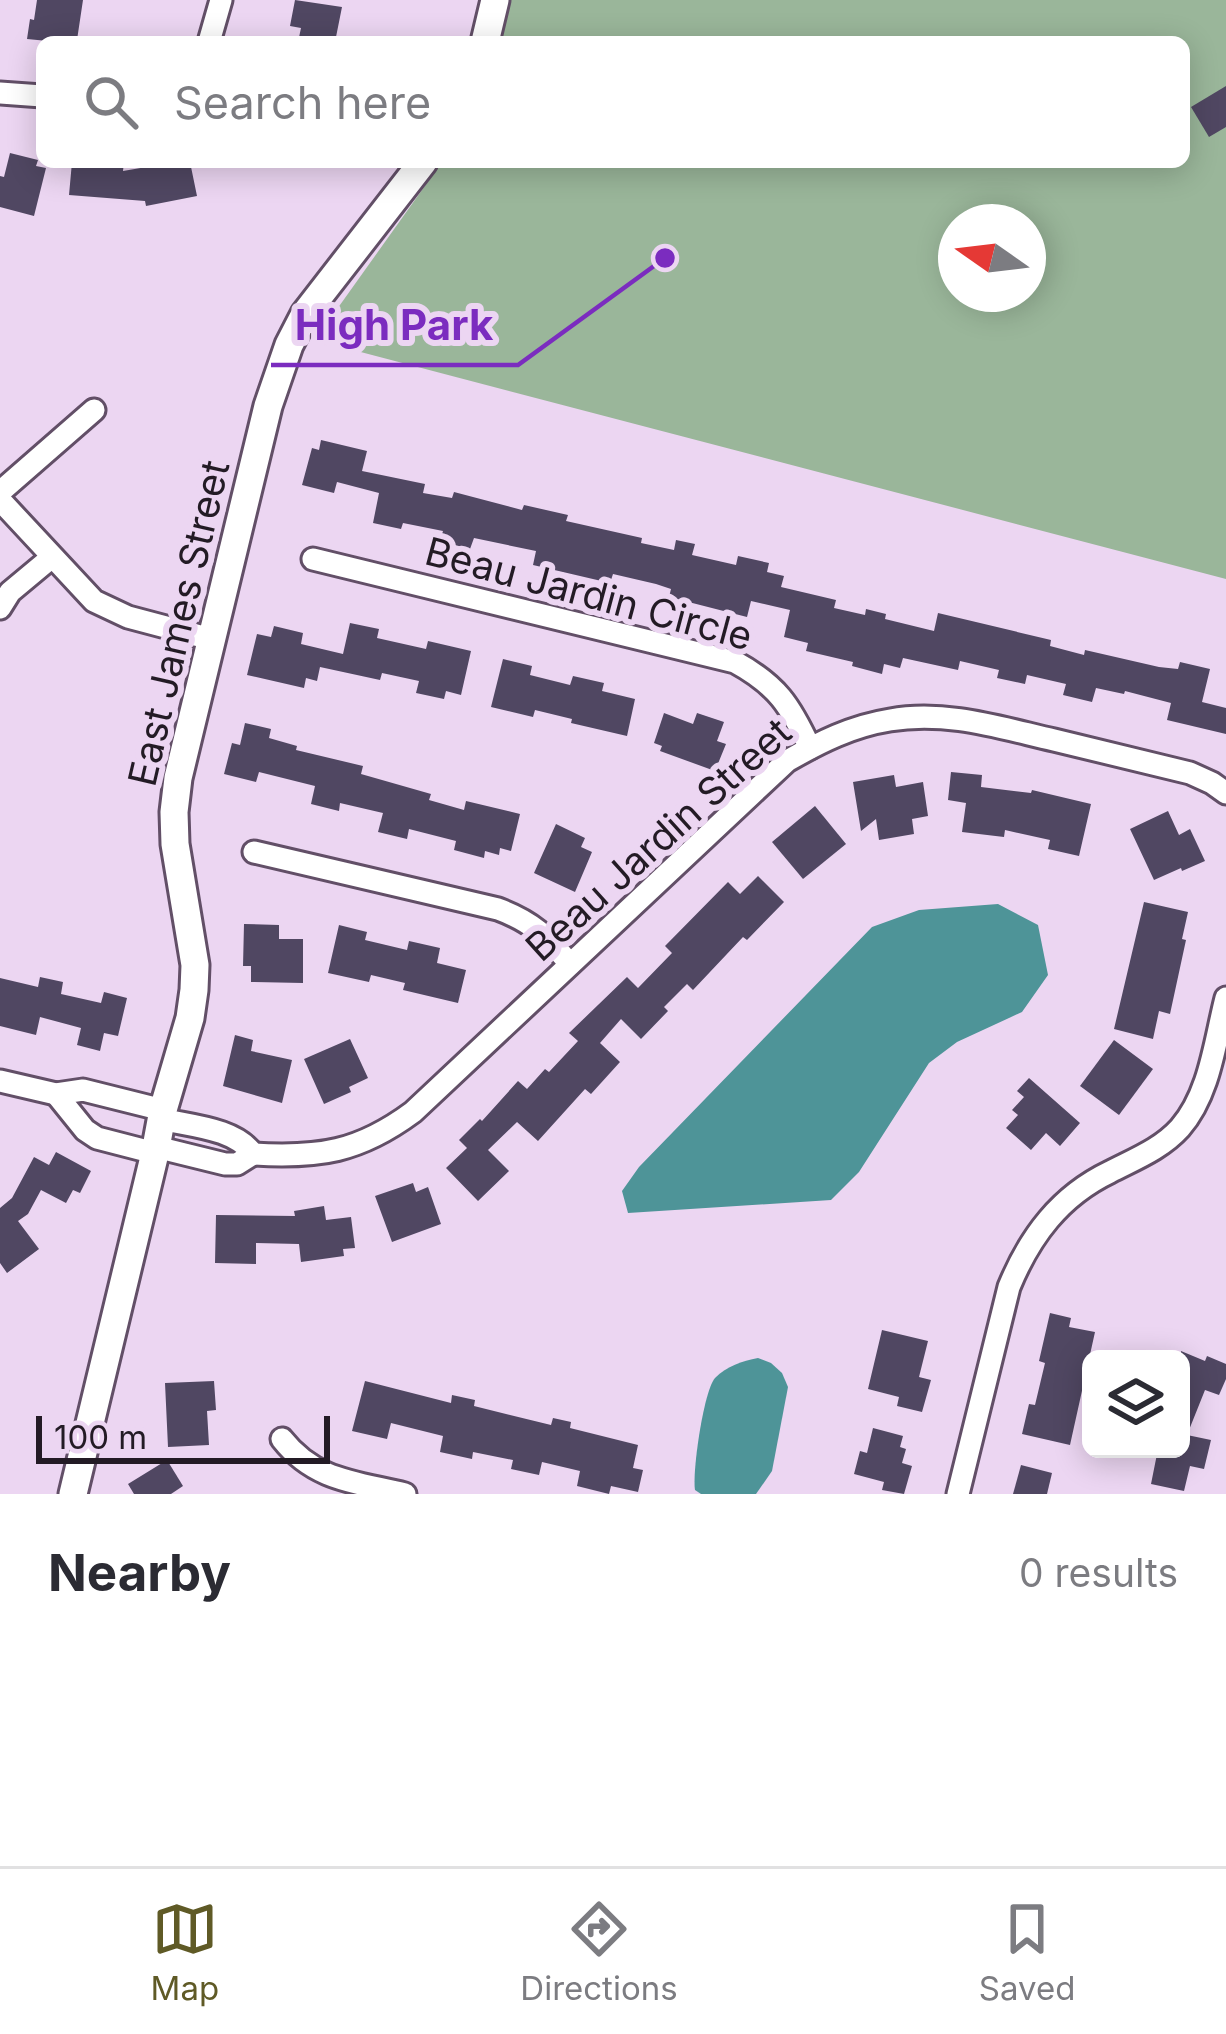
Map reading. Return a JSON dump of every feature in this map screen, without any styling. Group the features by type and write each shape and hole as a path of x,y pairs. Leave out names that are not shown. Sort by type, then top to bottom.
{"street":[{"path":"210,36 221,0"},
{"path":"486,36 495,0"},
{"path":"0,93 36,96"},
{"name":"East James Street","path":"73,1494 190,1018 195,965 178,870 174,812 185,742 268,406 305,314 418,168"},
{"path":"94,410 0,496 94,601 128,617 211,639"},
{"path":"0,608 10,592 52,557"},
{"name":"Beau Jardin Circle","path":"313,559 735,662 779,692 810,748"},
{"name":"Beau Jardin Street","path":"159,1132 226,1164 237,1164 253,1154 327,1154 389,1130 788,761 854,729 888,720 976,722 1190,773 1226,794"},
{"path":"254,852 498,909 532,924 570,964"},
{"path":"958,1494 1018,1264 1031,1240 1064,1201 1181,1127 1207,1076 1226,998"},
{"path":"0,1083 56,1094 83,1090 159,1132"},
{"path":"56,1094 97,1138 159,1132"},
{"path":"282,1439 297,1458 320,1473 405,1494"}],"shaded area":[{"path":"510,0 1226,0 1226,579 315,340 438,168 1190,168 1190,36 501,36"},
{"path":"998,904 1038,925 1048,975 1022,1012 957,1042 929,1063 859,1172 831,1200 628,1213 622,1191 639,1167 872,927 919,910"},
{"path":"758,1358 782,1373 788,1387 772,1471 756,1494 701,1494 695,1490 695,1466 711,1385 730,1367"}],"building":[{"path":"37,0 83,0 78,36 27,39 30,19 34,20"},
{"path":"295,0 342,7 336,36 299,36 301,28 290,26"},
{"path":"1226,86 1226,127 1209,137 1191,107"},
{"path":"10,153 36,160 36,168 46,168 34,216 0,207 0,176 4,177"},
{"path":"71,168 191,168 197,196 146,206 145,201 69,195"},
{"path":"321,440 367,451 362,471 425,484 423,493 452,498 454,492 522,510 524,505 674,550 676,540 695,544 692,555 736,565 738,556 769,563 767,572 784,576 781,587 836,600 834,608 865,615 866,609 886,614 885,619 934,631 938,613 1051,640 1050,646 1084,655 1085,650 1159,667 1178,669 1180,662 1210,669 1202,702 1226,708 1226,734 1167,720 1171,703 1096,688 1092,702 1063,695 1066,684 1027,675 1025,684 997,678 999,670 960,661 958,670 903,658 900,668 884,664 882,674 806,651 808,643 784,637 790,610 751,601 747,617 669,597 671,589 656,584 613,574 610,583 533,565 536,551 474,538 470,549 440,541 443,531 373,523 379,493 337,482 334,493 302,485 312,448 319,450"},
{"path":"350,623 379,629 377,638 426,649 428,641 471,651 461,695 446,691 444,699 416,693 419,681 382,673 380,680 320,667 317,681 306,678 304,688 247,675 257,634 271,637 274,626 303,633 301,644 343,654"},
{"path":"503,659 532,666 530,675 570,685 573,676 604,683 602,691 635,699 627,736 535,710 533,717 491,707"},
{"path":"664,713 693,724 697,713 724,722 717,741 726,744 715,771 660,751 662,746 654,743"},
{"path":"245,723 271,729 269,738 297,746 296,750 363,766 361,774 431,794 429,800 464,810 466,801 520,814 511,851 500,848 499,855 485,851 484,858 454,850 456,841 409,829 407,839 378,832 383,813 340,803 339,811 311,804 315,786 259,772 256,782 224,774 232,743 240,745"},
{"path":"951,772 982,775 981,787 1032,790 1091,804 1079,856 1048,849 1050,840 1005,830 1004,837 962,832 966,803 948,800"},
{"path":"894,775 896,787 923,782 928,816 912,819 914,834 879,840 876,819 861,831 853,782"},
{"path":"815,806 846,844 803,879 772,842"},
{"path":"1168,811 1179,835 1190,829 1205,861 1154,880 1130,829"},
{"path":"556,824 585,838 581,847 592,852 575,892 534,873"},
{"path":"758,876 784,902 693,990 687,984 641,1039 621,1019 600,1043 620,1062 591,1094 585,1089 538,1141 517,1122 488,1150 509,1171 478,1201 446,1168 467,1148 459,1140 518,1081 527,1089 545,1069 549,1072 578,1041 569,1033 627,977 638,988 672,953 665,946 728,882 740,894"},
{"path":"1144,902 1188,912 1170,1014 1159,1011 1153,1039 1114,1029"},
{"path":"244,924 279,925 279,939 303,939 303,983 251,982 251,966 243,966"},
{"path":"339,925 367,932 365,940 407,950 409,941 440,948 437,963 466,970 458,1003 403,990 405,983 371,975 369,982 328,973"},
{"path":"40,977 63,982 61,994 101,1003 104,992 127,998 118,1036 104,1033 100,1051 77,1045 81,1028 40,1017 36,1035 0,1026 0,978 38,987"},
{"path":"235,1035 253,1040 251,1051 292,1060 282,1103 223,1086"},
{"path":"350,1039 368,1078 324,1104 304,1059"},
{"path":"1114,1040 1153,1069 1119,1115 1080,1086"},
{"path":"1029,1078 1080,1123 1060,1146 1046,1133 1031,1150 1006,1128 1018,1115 1012,1110 1024,1097 1017,1091"},
{"path":"56,1152 91,1171 80,1193 73,1190 66,1203 41,1190 28,1214 18,1221 39,1249 7,1273 0,1263 0,1208 12,1198 34,1157 49,1165"},
{"path":"413,1183 416,1192 428,1187 441,1224 392,1242 375,1196"},
{"path":"324,1206 326,1220 351,1217 355,1248 343,1249 344,1256 301,1262 299,1244 256,1243 256,1264 215,1263 216,1215 295,1216 294,1211"},
{"path":"1050,1313 1071,1318 1069,1327 1095,1332 1091,1350 1082,1350 1082,1391 1070,1445 1022,1434 1045,1363 1039,1361"},
{"path":"882,1330 928,1341 919,1377 931,1380 922,1412 897,1406 899,1397 868,1389"},
{"path":"1190,1355 1226,1364 1219,1395 1205,1390 1190,1428"},
{"path":"214,1381 216,1410 207,1411 209,1445 168,1447 165,1383"},
{"path":"365,1381 451,1403 452,1395 475,1400 474,1406 551,1425 553,1418 571,1422 570,1428 638,1445 633,1468 643,1470 638,1492 611,1486 609,1494 577,1486 580,1471 542,1462 539,1475 511,1469 513,1460 440,1452 443,1436 391,1423 387,1439 352,1431"},
{"path":"873,1428 903,1436 902,1463 912,1466 904,1494 882,1490 884,1482 854,1474 860,1451 867,1453"},
{"path":"1190,1436 1211,1440 1204,1469 1190,1466 1184,1491 1151,1484 1156,1458 1190,1458"},
{"path":"167,1460 183,1486 171,1494 134,1494 128,1484"},
{"path":"1021,1465 1052,1473 1047,1494 1013,1494"}],"place":[{"name":"High Park","path":"665,258"}]}
